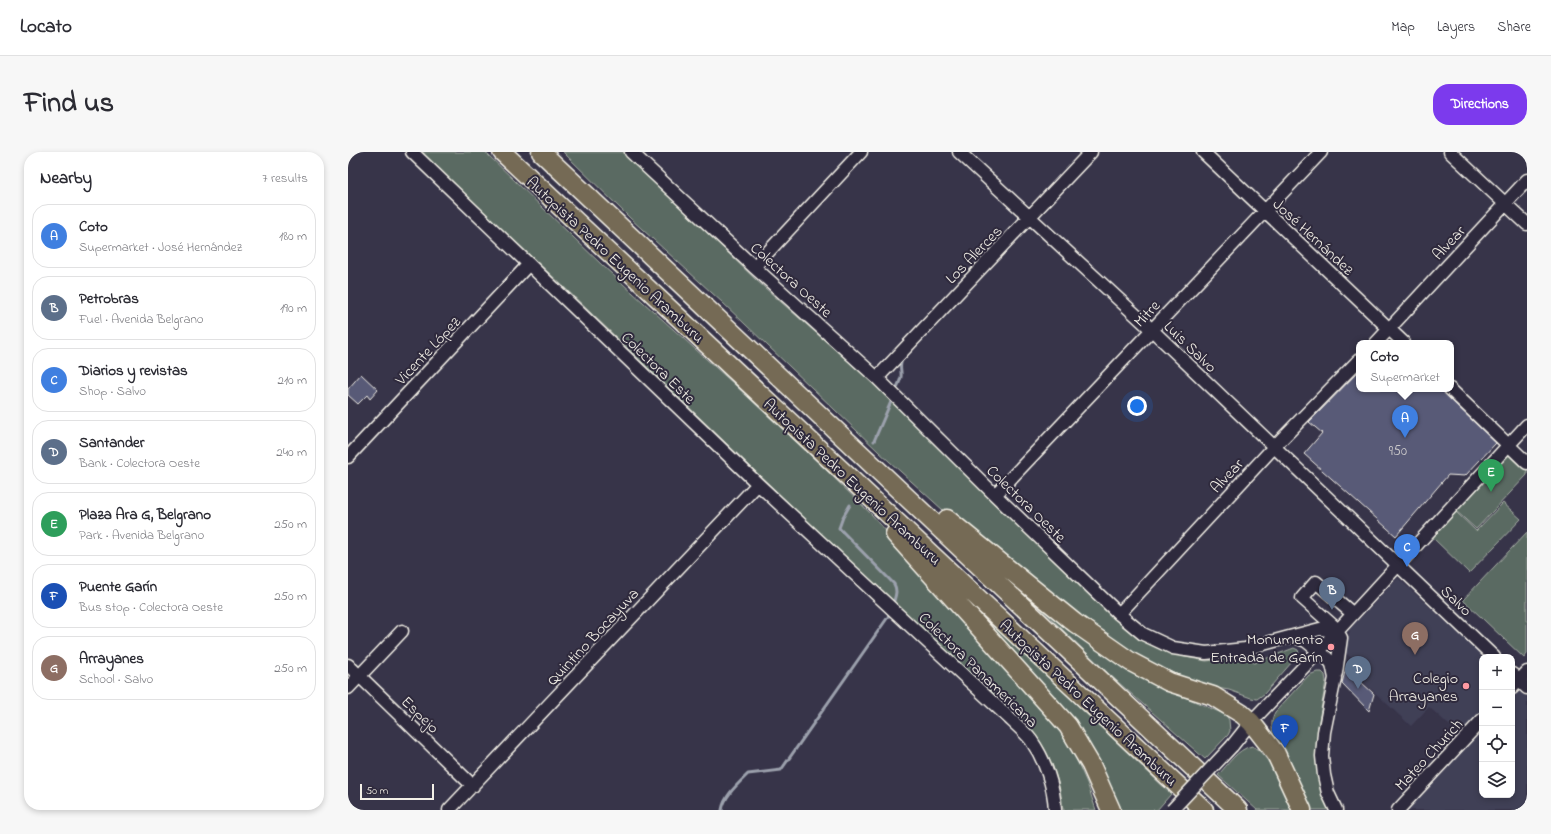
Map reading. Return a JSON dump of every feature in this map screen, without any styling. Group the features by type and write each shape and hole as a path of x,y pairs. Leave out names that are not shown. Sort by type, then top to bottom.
{"highway":[{"path":"494,152 567,214"},
{"name":"Autopista Pedro Eugenio Aramburu","path":"502,152 1204,810"},
{"name":"Autopista Pedro Eugenio Aramburu","path":"541,152 1238,810"},
{"path":"554,152 681,284"},
{"path":"847,440 1102,643 1131,662 1169,682 1214,696 1252,722 1280,761 1302,810"},
{"path":"822,451 1068,726 1091,765 1111,810"}],"street":[{"name":"Colectora Este","path":"412,152 758,484 886,602"},
{"name":"Colectora Oeste","path":"631,152 754,267 877,378 995,495 1119,614 1143,634 1173,648 1192,652 1219,652 1245,648 1320,629 1338,631"},
{"path":"754,267 861,152"},
{"name":"Luis Salvo","path":"959,152 1152,330 1273,448 1397,565"},
{"name":"Los Alerces","path":"877,378 1091,152"},
{"name":"José Hernández","path":"1203,152 1401,340"},
{"name":"Mitre","path":"995,495 1321,152"},
{"path":"1450,152 1527,224"},
{"name":"Alvear","path":"1379,340 1527,180"},
{"name":"Vicente López","path":"348,457 529,264"},
{"name":"Alvear","path":"1119,614 1273,448 1356,363"},
{"path":"1453,392 1527,463"},
{"path":"1172,810 1527,426"},
{"name":"Quintino Bocayuva","path":"450,810 758,484"},
{"name":"Salvo","path":"1397,565 1491,654"},
{"path":"1336,810 1328,793 1322,756 1324,732 1335,678 1341,638 1338,631 1302,598 1316,582 1353,614"},
{"name":"Colectora Panamericana","path":"886,602 1007,716 1030,740 1043,762 1050,779 1055,800 1055,810"},
{"path":"348,688 402,631"},
{"path":"1293,636 1306,641 1332,664 1335,678"},
{"name":"Espejo","path":"348,665 473,786"},
{"name":"Mateo Churich","path":"1398,810 1479,723"}],"shaded area":[{"path":"1398,578 1481,654 1479,654 1479,716 1461,736 1429,707 1411,726 1359,678 1365,671 1345,652 1350,629"},
{"path":"1519,688 1527,696 1527,810 1406,810 1479,731 1479,798 1515,798 1515,692"}],"green space":[{"path":"420,152 485,152 602,265 735,385 825,469 872,515 1040,705 1069,743 1087,783 1096,810 1063,810 1061,793 1049,756 1040,741 1030,730 808,522 564,287"},
{"path":"563,152 624,152 756,280 899,406 993,503 1135,633 1153,645 1175,655 1206,661 1247,657 1254,663 1294,648 1298,650 1299,654 1264,694 1257,699 1229,690 1187,685 1123,653 944,511 879,452 723,303 631,219"},
{"path":"1511,451 1527,466 1527,475 1476,529 1455,510"},
{"path":"1503,503 1521,519 1469,573 1431,536 1455,511 1476,531"},
{"path":"1527,532 1527,654 1524,658 1463,600"},
{"path":"993,563 1180,695 1226,715 1229,720 1230,731 1228,735 1205,759 1109,674"},
{"path":"954,594 970,603 1171,794 1157,810 1117,810 1088,752"},
{"path":"1322,672 1325,675 1326,681 1318,726 1317,750 1324,799 1329,810 1306,810 1287,757 1275,739 1272,727 1275,712 1309,675"},
{"path":"1252,746 1264,756 1271,765 1297,810 1257,810 1218,775 1237,754"}],"building":[{"path":"361,374 378,390 370,399 367,395 358,404 348,395 348,389"},
{"path":"1356,374 1356,392 1444,392 1496,443 1465,476 1448,475 1396,536 1304,454 1322,433 1309,422"},
{"path":"1346,668 1374,694 1369,711 1342,683"}],"waterway":[{"path":"895,392 901,377 900,365 903,358"},
{"path":"874,441 893,397"},
{"path":"850,505 839,528 894,584 896,592 893,604"},
{"path":"722,810 728,795 748,774 781,770 888,617 890,611"}],"place":[{"name":"Coto","path":"1405,438"},
{"name":"Plaza Ara G, Belgrano","path":"1491,492"},
{"name":"Diarios y revistas","path":"1407,567"},
{"name":"Petrobras","path":"1332,610"},
{"name":"Monumento Entrada de Garín","path":"1331,647"},
{"name":"Arrayanes","path":"1415,655"},
{"name":"Colegio Arrayanes","path":"1466,686"},
{"name":"Santander","path":"1358,689"},
{"name":"Puente Garín","path":"1285,748"}]}
